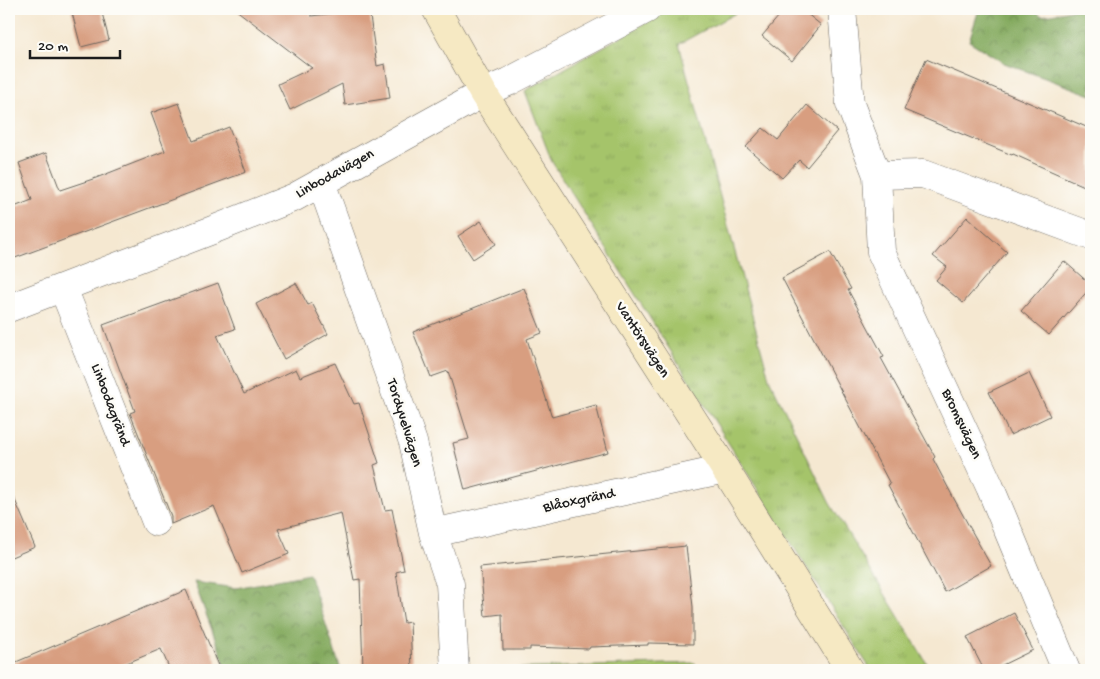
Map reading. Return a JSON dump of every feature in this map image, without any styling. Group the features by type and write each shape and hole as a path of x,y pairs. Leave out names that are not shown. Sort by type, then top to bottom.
{"street":[{"name":"Vantörsvägen","path":"436,9 483,93 726,469 850,670"},
{"name":"Linbodavägen","path":"9,308 286,200 483,93 508,82 647,9"},
{"name":"Bromsvägen","path":"842,9 850,104 876,175 881,252 990,487 1066,670"},
{"path":"876,175 923,174 1091,236"},
{"name":"Tordyvelvägen","path":"321,182 413,442 433,533 450,584 455,670"},
{"name":"Linbodagränd","path":"64,288 156,522"},
{"name":"Blåoxgränd","path":"433,533 726,469"}],"green space":[{"path":"670,9 743,9 679,44 769,378 829,502 931,670 871,670 552,162 525,91"},
{"path":"979,9 1032,9 1042,16 1075,9 1091,9 1091,95 1004,63 969,41"},
{"path":"309,574 341,670 227,670 194,582 236,588"},
{"path":"695,663 696,670 499,670 499,669"}],"building":[{"path":"71,9 101,9 109,40 81,47"},
{"path":"235,9 310,9 311,16 369,9 377,66 385,64 390,98 345,105 342,84 290,110 278,84 312,68"},
{"path":"785,9 801,9 821,25 792,61 762,36"},
{"path":"926,59 1091,129 1091,189 1013,154 904,110"},
{"path":"179,103 193,141 229,127 246,172 15,258 9,242 9,209 32,200 19,163 46,153 60,190 96,178 165,151 151,113"},
{"path":"807,105 837,131 807,167 799,160 782,178 746,147 763,128 778,140"},
{"path":"967,217 1007,252 963,303 936,280 947,267 933,256"},
{"path":"481,221 496,244 473,259 458,236"},
{"path":"830,252 851,289 848,290 884,357 881,358 991,566 945,592 782,278"},
{"path":"1064,261 1091,287 1049,335 1021,311"},
{"path":"218,283 235,329 217,335 244,394 296,369 300,377 335,363 354,404 359,403 379,463 374,465 385,510 392,509 404,570 396,572 404,623 410,622 412,670 363,670 360,579 354,580 341,513 278,529 289,554 242,573 214,506 171,524 171,516 130,413 135,411 103,325"},
{"path":"296,283 308,305 312,303 328,334 284,359 256,304"},
{"path":"524,288 542,333 527,339 552,417 596,405 608,452 465,490 453,443 469,439 448,371 431,377 413,332"},
{"path":"1029,373 1050,416 1010,435 989,392"},
{"path":"9,486 35,547 9,558"},
{"path":"686,546 693,607 693,644 648,643 648,645 590,647 589,649 530,647 530,650 503,650 502,614 485,616 480,567"},
{"path":"186,590 220,670 170,670 161,649 110,670 9,670 9,665"},
{"path":"1014,613 1033,650 992,670 984,670 967,637"}]}
